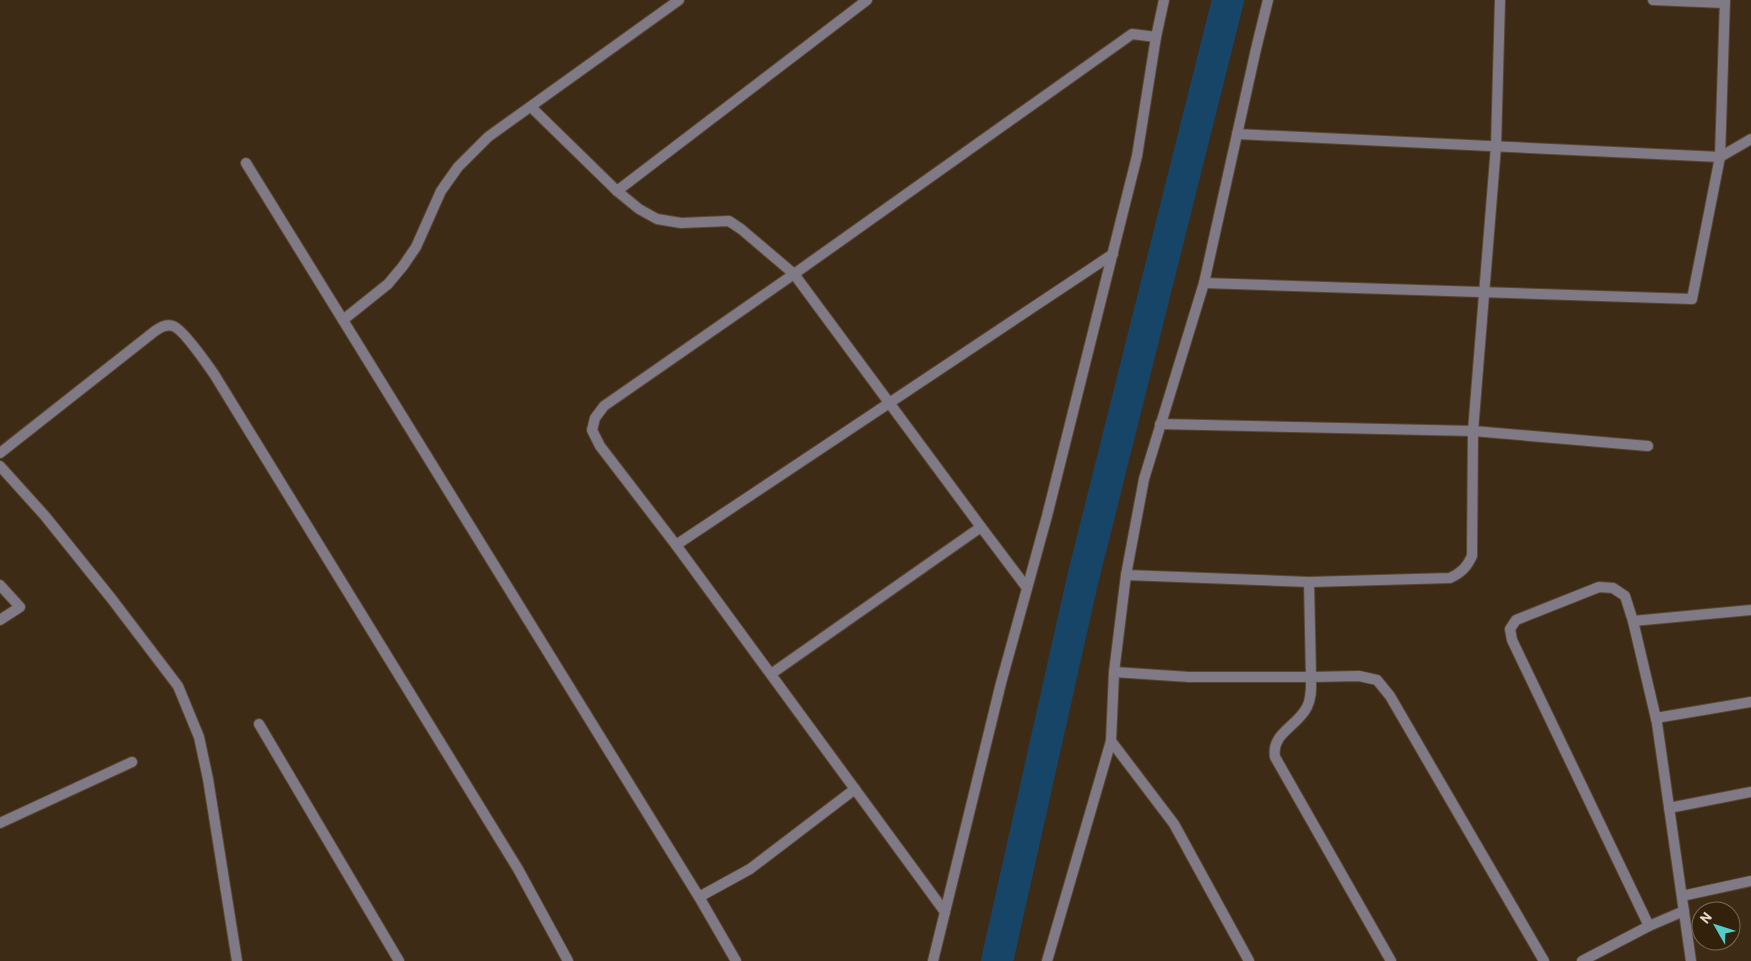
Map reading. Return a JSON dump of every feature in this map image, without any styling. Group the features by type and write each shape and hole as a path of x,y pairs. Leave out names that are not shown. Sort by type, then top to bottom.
{"street":[{"path":"343,320 388,284 403,266 416,247 441,191 458,167 488,137 679,0"},
{"path":"616,191 867,0"},
{"path":"933,961 1001,683 1137,156 1156,36 1164,0"},
{"path":"1047,961 1110,741 1114,672 1126,576 1144,479 1204,283 1268,0"},
{"path":"1126,576 1309,582 1450,578 1460,573 1468,565 1472,556 1473,432 1496,146 1500,0"},
{"path":"1204,283 1692,298 1720,156 1724,2 1653,0"},
{"path":"945,912 676,545 600,446 592,430 595,418 604,406 794,274 1132,34 1156,36"},
{"path":"531,107 616,191 639,210 657,219 681,223 729,221 794,274 1027,588"},
{"path":"1237,134 1720,156 1751,139"},
{"path":"246,163 699,897 736,961"},
{"path":"676,545 1113,254"},
{"path":"0,453 155,330 164,325 174,326 183,333 214,374 508,852 568,961"},
{"path":"1160,424 1473,432 1648,446"},
{"path":"0,466 69,546 178,686 199,737 208,779 237,961"},
{"path":"771,674 981,527"},
{"path":"1309,582 1311,695 1300,717 1277,739 1274,748 1276,757 1391,961"},
{"path":"0,584 20,607 0,620"},
{"path":"1649,926 1516,648 1510,629 1516,620 1599,587 1613,588 1625,596 1633,621 1656,718 1691,961"},
{"path":"1633,621 1751,610"},
{"path":"1114,672 1189,677 1359,676 1378,680 1390,696 1544,961"},
{"path":"1656,718 1751,702"},
{"path":"259,724 399,961"},
{"path":"1110,741 1174,824 1248,961"},
{"path":"0,823 132,762"},
{"path":"699,897 750,869 855,789"},
{"path":"1669,808 1751,792"},
{"path":"1682,896 1751,882"},
{"path":"1582,961 1649,926 1684,911"}],"waterway":[{"path":"997,961 1082,582 1228,0"}]}
